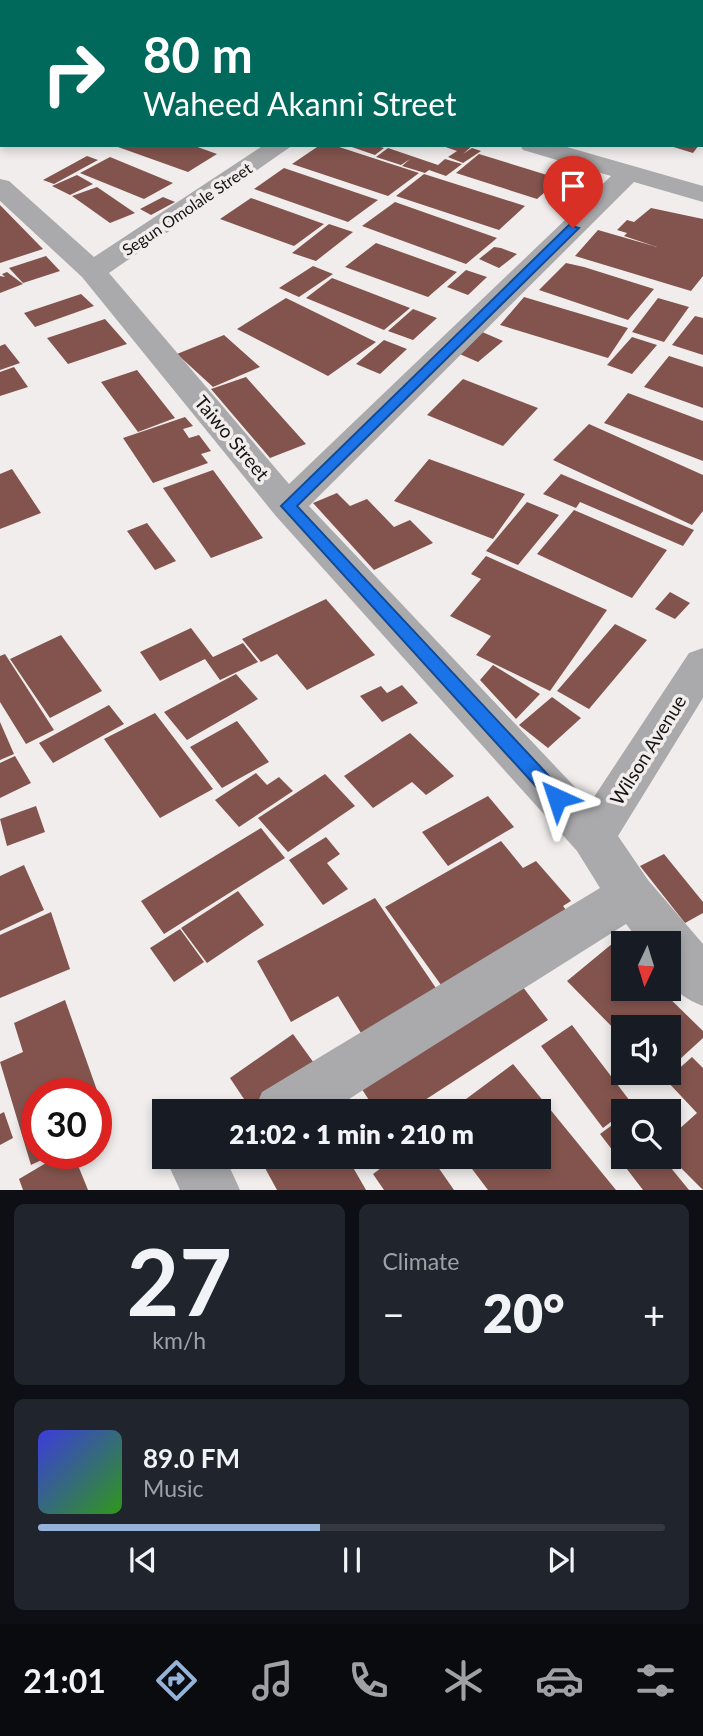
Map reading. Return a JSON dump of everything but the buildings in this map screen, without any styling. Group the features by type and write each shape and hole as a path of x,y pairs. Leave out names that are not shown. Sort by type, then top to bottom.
{"street":[{"name":"Segun Omolale Street","path":"92,271 278,147"},
{"path":"539,147 703,194"},
{"path":"288,506 630,172"},
{"name":"Taiwo Street","path":"0,187 92,271 288,506 593,836 631,895 703,982"},
{"name":"Wilson Avenue","path":"593,836 703,664"},
{"path":"300,1099 631,895"},
{"path":"199,1169 212,1190"}],"route":[{"path":"557,798 288,506 573,228"}]}
